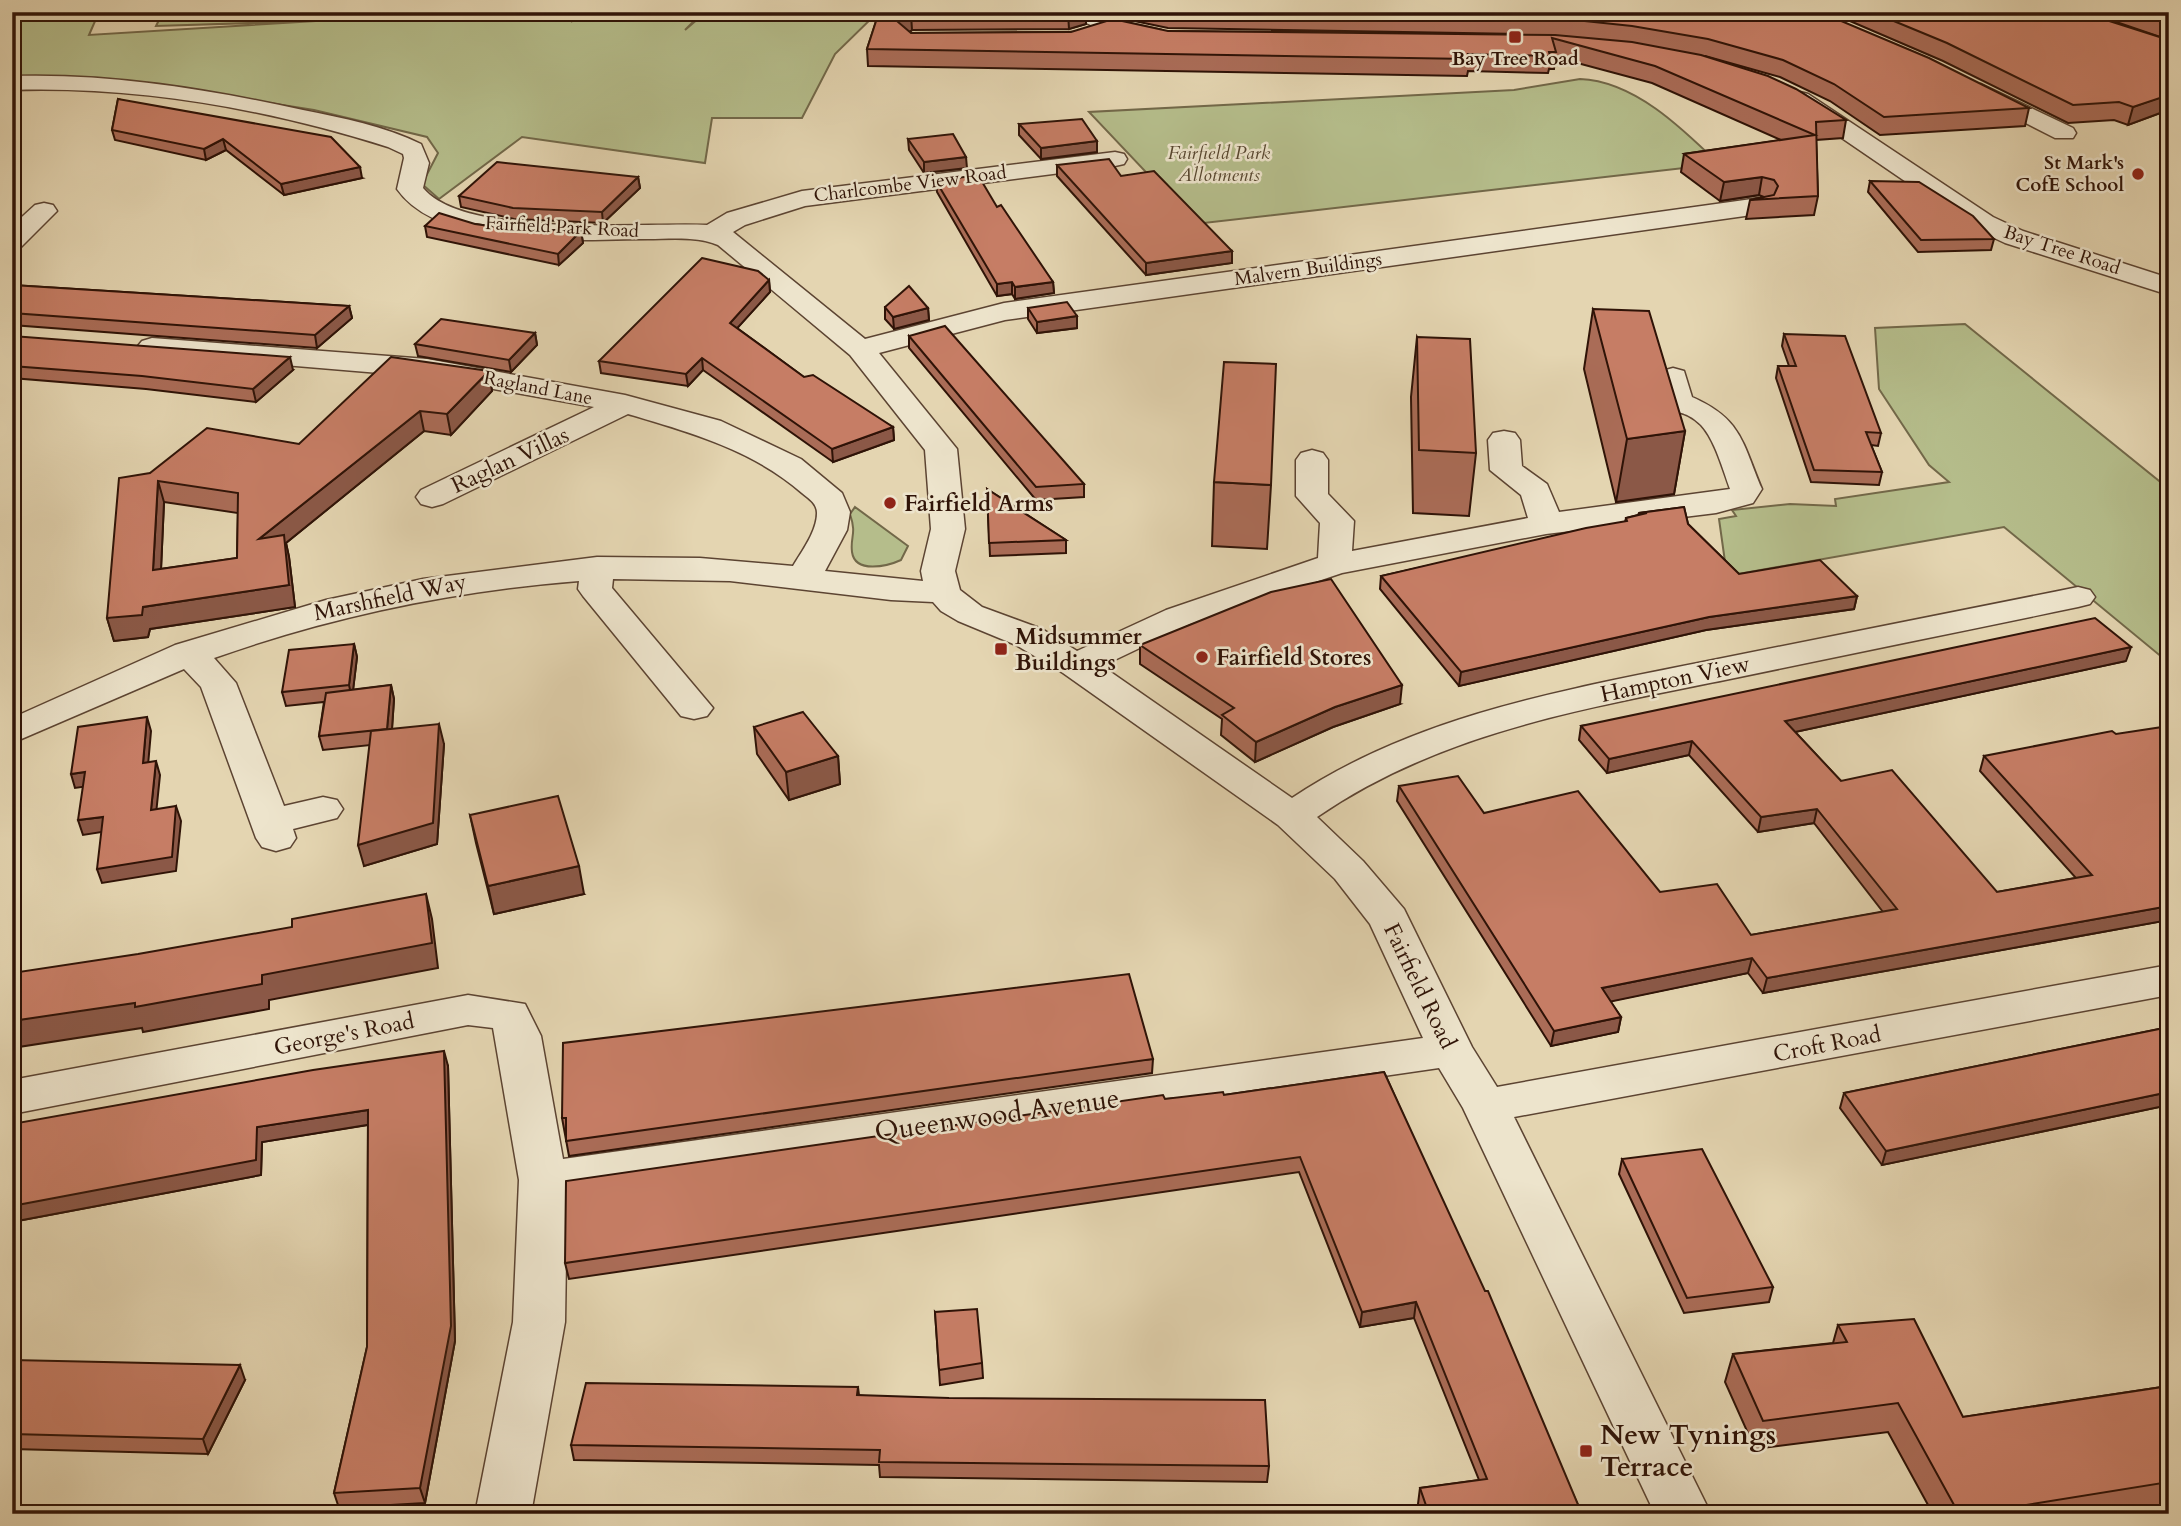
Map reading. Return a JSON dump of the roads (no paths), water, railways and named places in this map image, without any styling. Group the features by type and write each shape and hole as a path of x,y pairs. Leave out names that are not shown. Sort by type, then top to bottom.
{"street":[{"path":"1081,12 1112,26 1179,39"},
{"path":"1082,37 1112,26"},
{"path":"1957,80 2064,133"},
{"name":"Fairfield Park Road","path":"12,83 95,84 149,89 364,131 402,142 413,150 417,159 410,190 424,205 459,219 530,229 712,233"},
{"name":"Bay Tree Road","path":"1775,86 1806,103 1984,223 2014,237 2169,287"},
{"name":"Charlcombe View Road","path":"712,233 736,219 803,199 1115,159"},
{"name":"Malvern Buildings","path":"860,349 1004,312 1759,206"},
{"path":"12,241 44,211"},
{"path":"712,233 727,239 860,349 942,449 948,529 938,571 943,591"},
{"name":"Ragland Lane","path":"121,345 427,368 625,404 710,428 790,466 830,500 834,512 830,530 804,578"},
{"path":"1076,665 1178,617 1335,564 1546,524 1716,503 1742,496 1746,489 1721,430 1709,416 1678,402 1673,377"},
{"name":"Raglan Villas","path":"432,497 625,404"},
{"path":"1504,440 1506,470 1536,491 1546,524"},
{"path":"1312,460 1312,496 1337,521 1335,564"},
{"path":"597,567 595,589 694,708"},
{"name":"Marshfield Way","path":"12,732 76,700 188,653 295,618 462,580 597,567 710,568 906,593 943,591"},
{"name":"Fairfield Road","path":"943,591 953,604 970,614 1029,637 1076,665 1292,816 1349,870 1389,919 1451,1050 1485,1106 1683,1514"},
{"name":"Hampton View","path":"1292,816 1326,789 1366,768 1427,742 1521,712 2078,597"},
{"path":"188,653 218,683 273,830 323,809"},
{"name":"Croft Road","path":"1485,1106 2169,980"},
{"name":"George's Road","path":"12,1097 468,1010 509,1015 519,1037 543,1180"},
{"name":"Queenwood Avenue","path":"543,1180 1451,1050"},
{"path":"503,1514 538,1322 543,1180"}],"place":[{"name":"Bay Tree Road","path":"1515,37"},
{"name":"St Mark's CofE School","path":"2138,174"},
{"name":"Fairfield Arms","path":"890,503"},
{"name":"Midsummer Buildings","path":"1001,649"},
{"name":"Fairfield Stores","path":"1202,657"},
{"name":"New Tynings Terrace","path":"1586,1451"}],"park label":[{"name":"Fairfield Park Allotments","path":"1219,164"}]}
